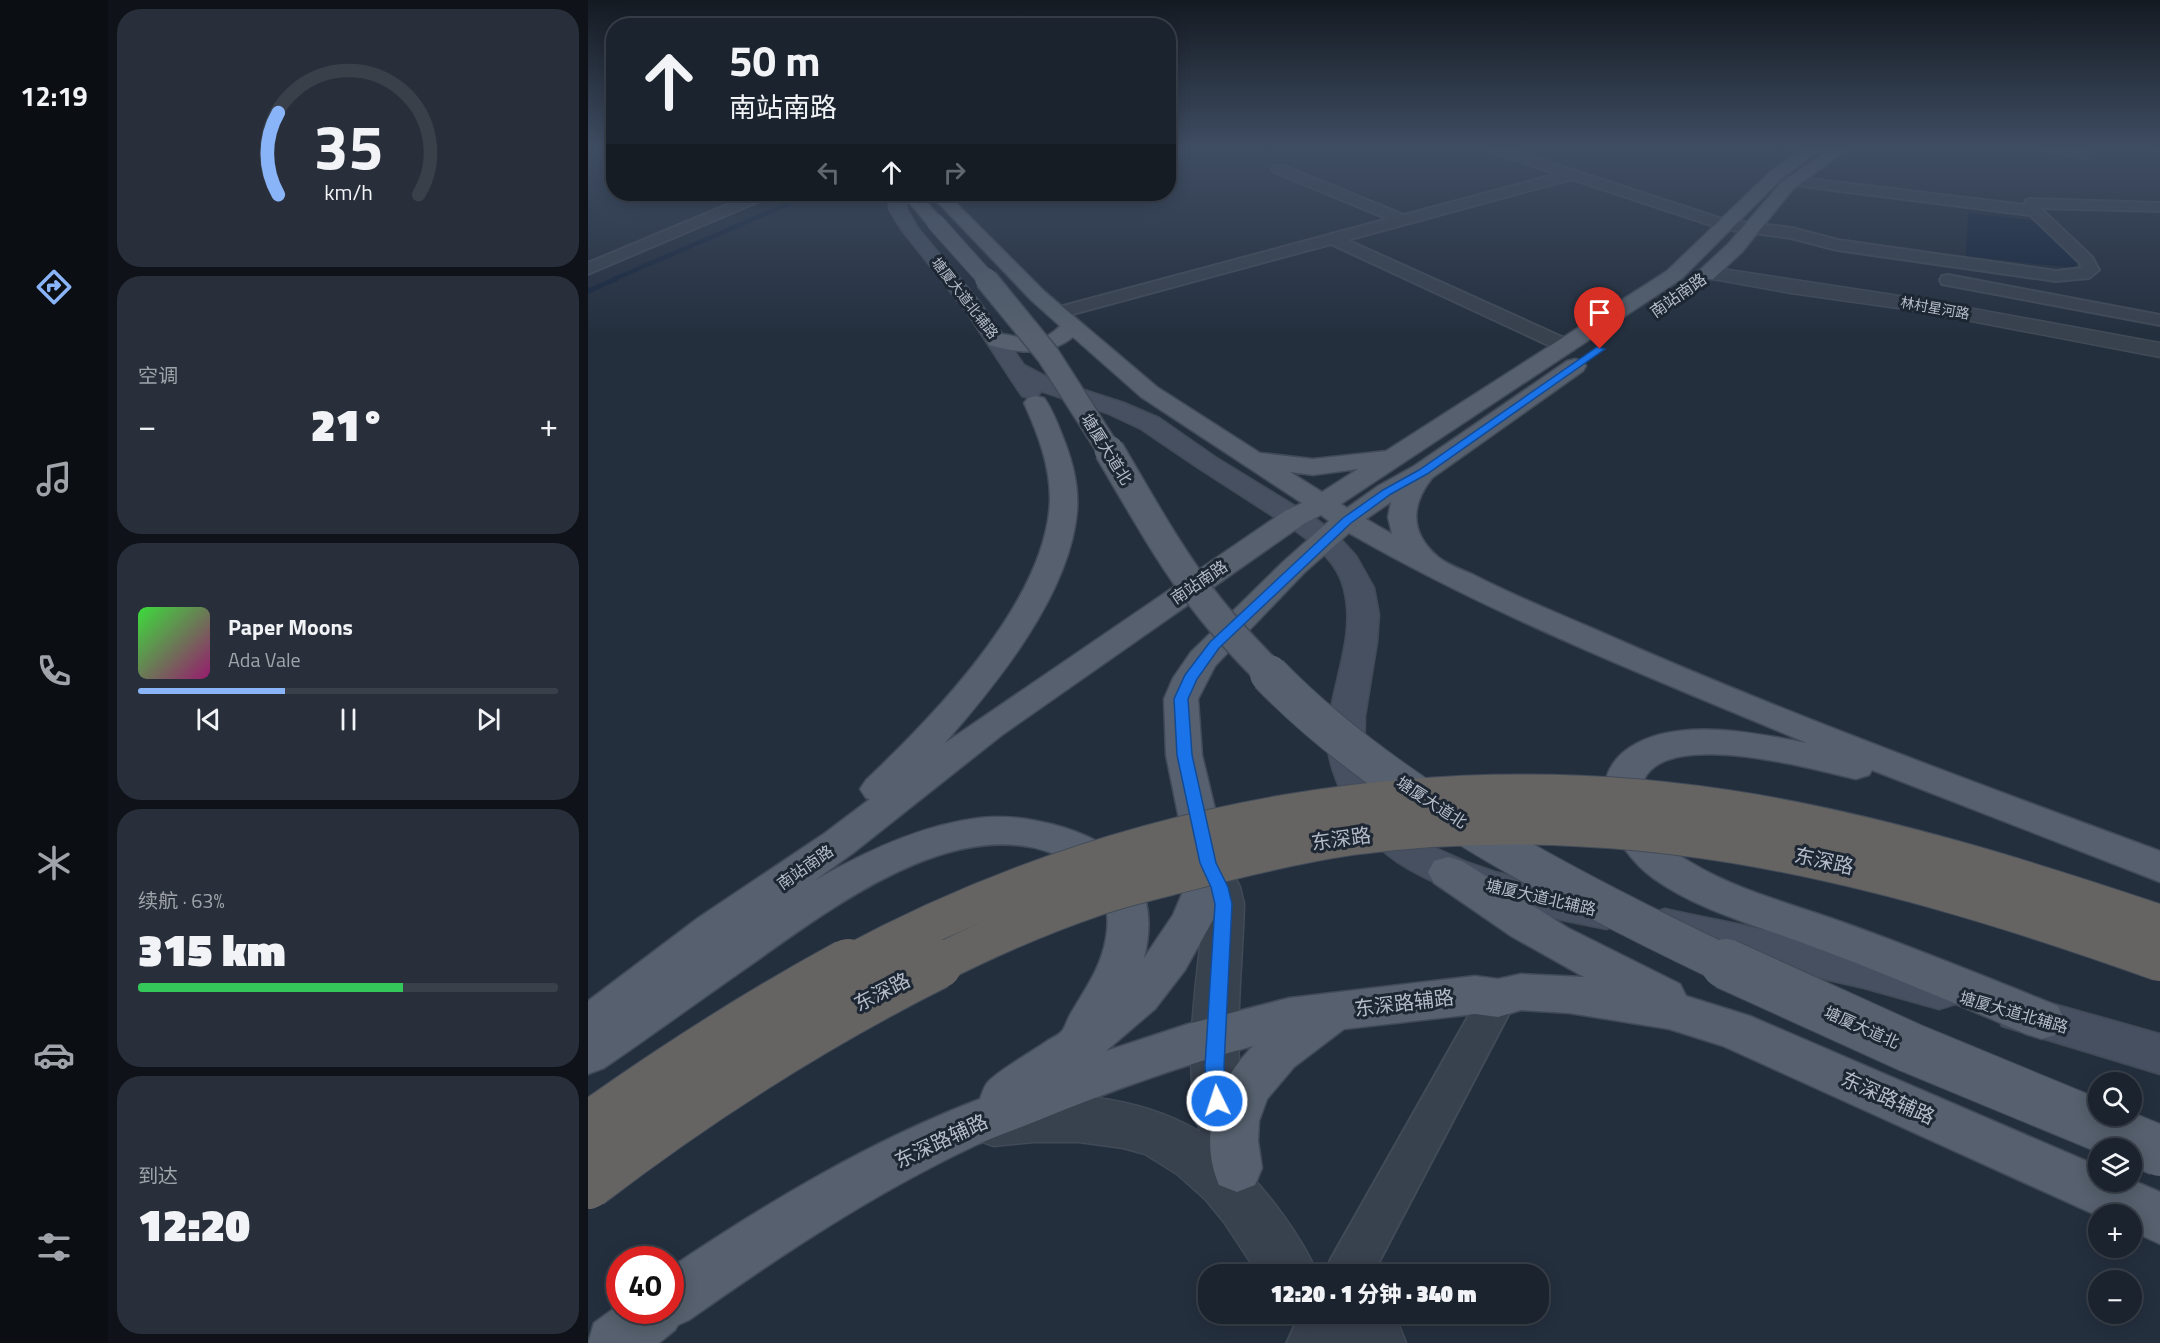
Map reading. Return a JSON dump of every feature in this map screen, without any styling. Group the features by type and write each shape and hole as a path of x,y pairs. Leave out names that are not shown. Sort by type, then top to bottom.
{"highway":[{"name":"东深路","path":"588,1128 635,1093 749,1019 853,961 946,916 1028,882 1109,855 1183,835 1309,808 1450,795 1544,795 1607,796 1746,812 1865,837 1931,854 2086,899 2160,924"},
{"name":"东深路","path":"588,1184 626,1154 742,1075 850,1008 942,961 1098,896 1288,847 1367,834 1445,828 1546,825 1666,834 1753,846 1901,878 2066,928 2160,962"}],"main road":[{"name":"塘厦大道北辅路","path":"899,211 910,229 974,308 1028,387 1063,414 1144,438 1200,458 1322,520 1356,576 1363,601 1363,636 1347,716 1346,745 1360,799 1379,824 1409,851 1448,872 1474,881 1548,900 1864,970 2160,1054"},
{"name":"塘厦大道北","path":"939,211 1049,357 1198,594 1232,635 1323,724 1431,803 1591,898 1796,998 1934,1059 2160,1151"},
{"name":"塘厦大道北","path":"940,211 1149,392 1241,452 1322,520 1432,567 1620,653 1935,782 2160,867"},
{"name":"南站南路","path":"588,1027 713,930 839,843 999,720 1322,520 1404,451 1674,274 1716,237 1723,224 1737,211"},
{"name":"南站南路","path":"1667,303 1709,273 1766,211"},
{"path":"997,340 1016,346 1041,345 1060,338 1065,320"},
{"name":"南站南路","path":"955,1131 1057,1062 1104,1027 1139,996 1170,958 1192,920 1204,889 1208,863 1184,755 1181,699 1190,678 1215,645 1322,520 1387,492 1423,472 1594,353"},
{"name":"塘厦大道北辅路","path":"1028,387 1040,383 1111,406 1148,422 1172,436 1200,458"},
{"path":"713,930 853,813 895,774 963,700 1020,621 1054,555 1063,513 1059,457 1028,387"},
{"path":"1241,452 1269,461 1313,467 1371,460 1404,451"},
{"path":"1423,472 1403,498 1400,512 1412,543 1432,567"},
{"path":"1935,782 1743,746 1684,743 1659,749 1642,757 1629,769 1621,785 1621,802 1639,840 1653,856 1688,880 1732,900 1919,968 2042,1020"},
{"path":"588,1054 796,911 856,875 894,856 938,841 997,831 1029,832 1057,839 1095,857 1111,871 1122,888 1130,914 1120,971 1103,1004 1083,1034 1057,1062"},
{"path":"1448,872 1509,916 1615,973 1734,1030"},
{"name":"东深路辅路","path":"684,1291 758,1240 848,1186 955,1131 1130,1063 1216,1036 1289,1017 1475,995 1498,998 1521,992 1569,994 1621,1001 1669,1010 1734,1030 2160,1218"},
{"path":"1242,1189 1233,1140 1236,1120 1244,1095 1258,1073 1288,1041 1328,1018 1354,1010"},
{"path":"614,1343 639,1324"}],"street":[{"path":"588,269 725,211"},
{"path":"1380,211 1403,220"},
{"path":"1065,320 1332,239 1437,211"},
{"path":"1683,211 1723,224 1753,227 1837,245 2019,272 2056,276 2084,274 2091,270 2086,260 2034,211"},
{"path":"1811,238 1838,259 1895,270"},
{"path":"1332,239 1566,346"},
{"name":"林村星河路","path":"1709,273 1791,287 1912,303 2160,350"},
{"path":"1930,277 2160,320"},
{"path":"1208,863 1220,887 1224,904 1216,1036 1217,1101 1224,1135 1242,1189 1285,1264"},
{"path":"1353,1264 1498,998"},
{"path":"955,1131 1016,1120 1098,1122 1136,1129 1160,1137 1242,1189"},
{"path":"1311,1343 1321,1324"},
{"path":"1345,1324 1378,1343"}],"water":[{"path":"1968,213 2031,220 2052,231 2080,260 2073,268 1966,256"}],"waterway":[{"path":"612,280 772,211"},
{"path":"588,291 616,279"}],"route":[{"path":"1217,1101 1215,1066 1224,904 1220,887 1208,863 1184,755 1180,717 1181,699 1190,678 1215,645 1347,520 1387,492 1423,472 1600,349"}]}
